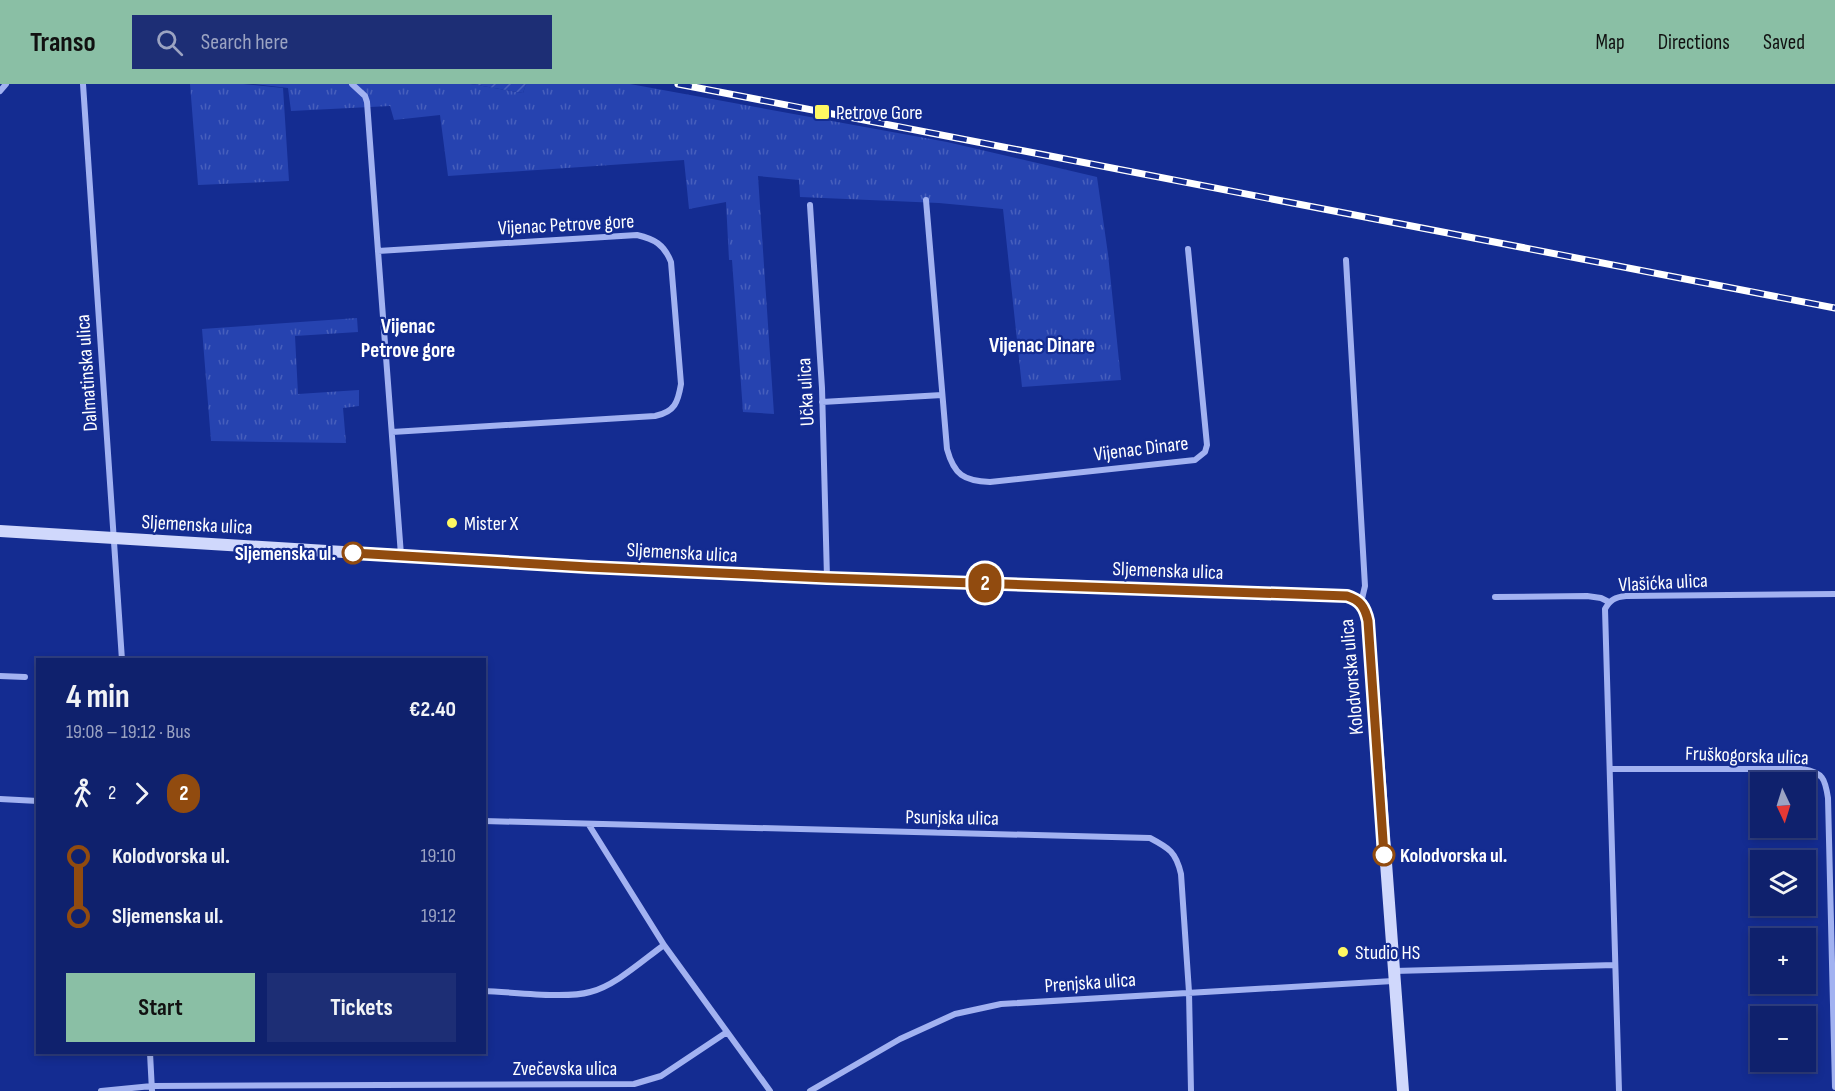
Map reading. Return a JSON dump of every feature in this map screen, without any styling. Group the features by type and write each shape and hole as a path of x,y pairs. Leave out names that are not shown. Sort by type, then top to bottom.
{"street":[{"path":"0,91 6,84"},
{"name":"Dalmatinska ulica","path":"83,84 122,658"},
{"path":"352,84 368,102 401,555"},
{"name":"Vijenac Dinare","path":"926,200 947,449 956,471 965,478 976,481 990,482 1195,460 1201,457 1207,445 1188,249"},
{"name":"Učka ulica","path":"810,205 822,402 827,578"},
{"name":"Vijenac Petrove gore","path":"378,251 637,235 652,238 660,244 671,262 681,384 673,407 666,414 655,416 392,432"},
{"name":"Kolodvorska ulica","path":"1346,260 1365,586 1361,603 1368,621 1403,1091"},
{"path":"822,402 942,395"},
{"name":"Sljemenska ulica","path":"0,531 588,567 827,578 1347,596 1361,603"},
{"name":"Vlašićka ulica","path":"1495,597 1587,596 1609,602 1616,597 1626,596 1835,594"},
{"path":"1609,602 1604,617 1611,769 1619,1091"},
{"path":"0,676 25,678"},
{"name":"Fruškogorska ulica","path":"1611,769 1803,769 1816,771 1824,778 1828,798 1835,1087"},
{"path":"0,799 36,801"},
{"name":"Psunjska ulica","path":"486,821 1150,838 1169,848 1178,860 1181,874 1189,992 1191,1091"},
{"path":"589,825 664,945 770,1091"},
{"path":"486,991 574,995 592,992 610,983 664,945"},
{"path":"1393,976 1616,965"},
{"name":"Prenjska ulica","path":"810,1091 900,1039 955,1014 1001,1004 1393,976"},
{"name":"Zvečevska ulica","path":"101,1091 634,1084 661,1076 727,1032"},
{"path":"150,1054 152,1089"}],"green space":[{"path":"190,84 243,84 283,88 289,181 198,185"},
{"path":"253,84 471,84 523,93 526,84 630,84 947,142 1097,177 1108,254 1121,380 1022,387 1003,209 939,203 800,197 799,180 758,176 774,414 743,412 726,202 689,209 684,160 448,176 440,115 394,120 390,106 291,111 288,88"},
{"path":"471,84 526,84 523,93"},
{"path":"357,318 358,332 295,336 298,394 359,390 359,406 343,408 346,443 211,441 202,329"}],"railway":[{"path":"678,84 1835,308"}],"bus line":[{"name":"2","path":"353,553 827,578 1347,596 1361,603 1368,621 1384,855"}],"place":[{"name":"Petrove Gore","path":"822,112"},
{"name":"Mister X","path":"452,523"},
{"name":"Sljemenska ul.","path":"353,553"},
{"name":"Kolodvorska ul.","path":"1384,855"},
{"name":"Studio HS","path":"1343,952"}],"district":[{"name":"Vijenac Petrove gore","path":"408,338"},
{"name":"Vijenac Dinare","path":"1042,345"}]}
